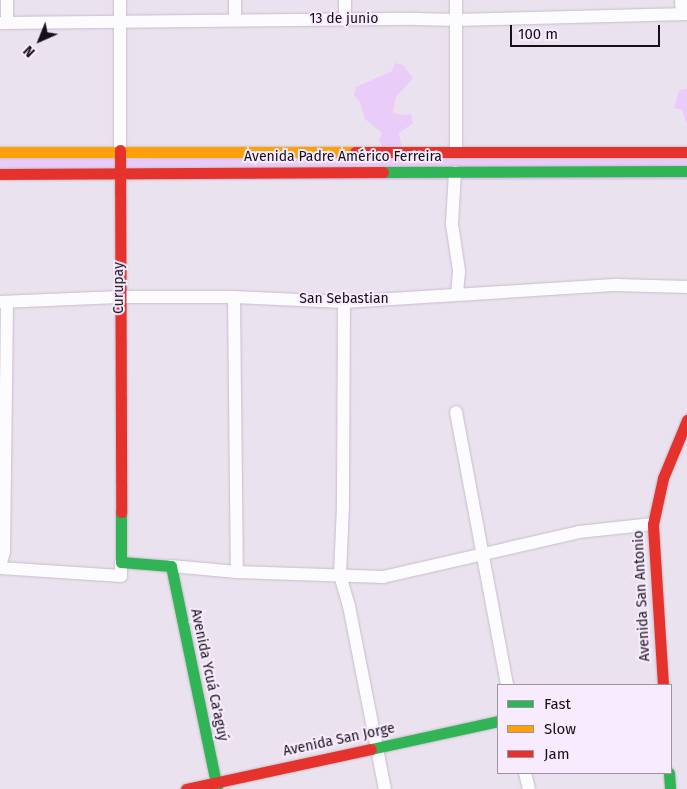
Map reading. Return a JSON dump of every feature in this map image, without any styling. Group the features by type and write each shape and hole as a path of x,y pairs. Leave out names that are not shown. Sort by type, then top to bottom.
{"street":[{"path":"4,23 7,0"},
{"name":"Curupay","path":"0,567 121,576 119,297 120,0"},
{"path":"235,0 236,20"},
{"path":"345,0 345,20"},
{"path":"456,0 456,151"},
{"path":"681,0 684,14"},
{"name":"13 de junio","path":"4,23 456,20 684,14"},
{"name":"Avenida Padre Américo Ferreira","path":"0,152 120,150 687,152"},
{"name":"Avenida Padre Américo Ferreira","path":"0,174 687,171"},
{"path":"456,172 452,224 459,271 457,294"},
{"name":"San Sebastian","path":"4,302 119,297 234,297 344,302 617,285 687,287"},
{"path":"234,297 237,572"},
{"path":"0,567 5,544 4,302"},
{"path":"344,302 343,496 340,575 349,606 385,789"},
{"path":"456,412 507,684"},
{"name":"Avenida San Antonio","path":"663,684 653,524 663,478 687,420"},
{"path":"121,562 237,572 383,577 579,532 653,524"},
{"name":"Avenida Ycuá Ca'aguý","path":"171,566 217,786"},
{"name":"Avenida San Jorge","path":"186,789 217,786 377,747 497,721"},
{"path":"525,774 529,789"},
{"path":"669,774 670,789"}],"shaded area":[{"path":"395,63 403,65 413,78 396,97 394,105 393,113 411,114 413,123 399,133 402,150 687,153 687,180 130,180 124,160 382,147 379,140 382,133 365,119 360,102 354,95 356,87 392,71"},
{"path":"687,89 687,124 682,110 674,108 679,90"},
{"path":"0,155 113,155 120,167 0,179"}],"traffic: fast":[{"path":"383,172 687,171"},
{"path":"121,512 121,562 171,566 217,789"},
{"path":"371,749 497,721"},
{"path":"669,774 670,789"}],"traffic: slow":[{"path":"0,152 355,152"}],"traffic: jam":[{"path":"120,150 121,512"},
{"path":"355,152 687,152"},
{"path":"0,174 383,172"},
{"path":"663,684 653,524 663,478 687,420"},
{"path":"186,789 371,749"}]}
